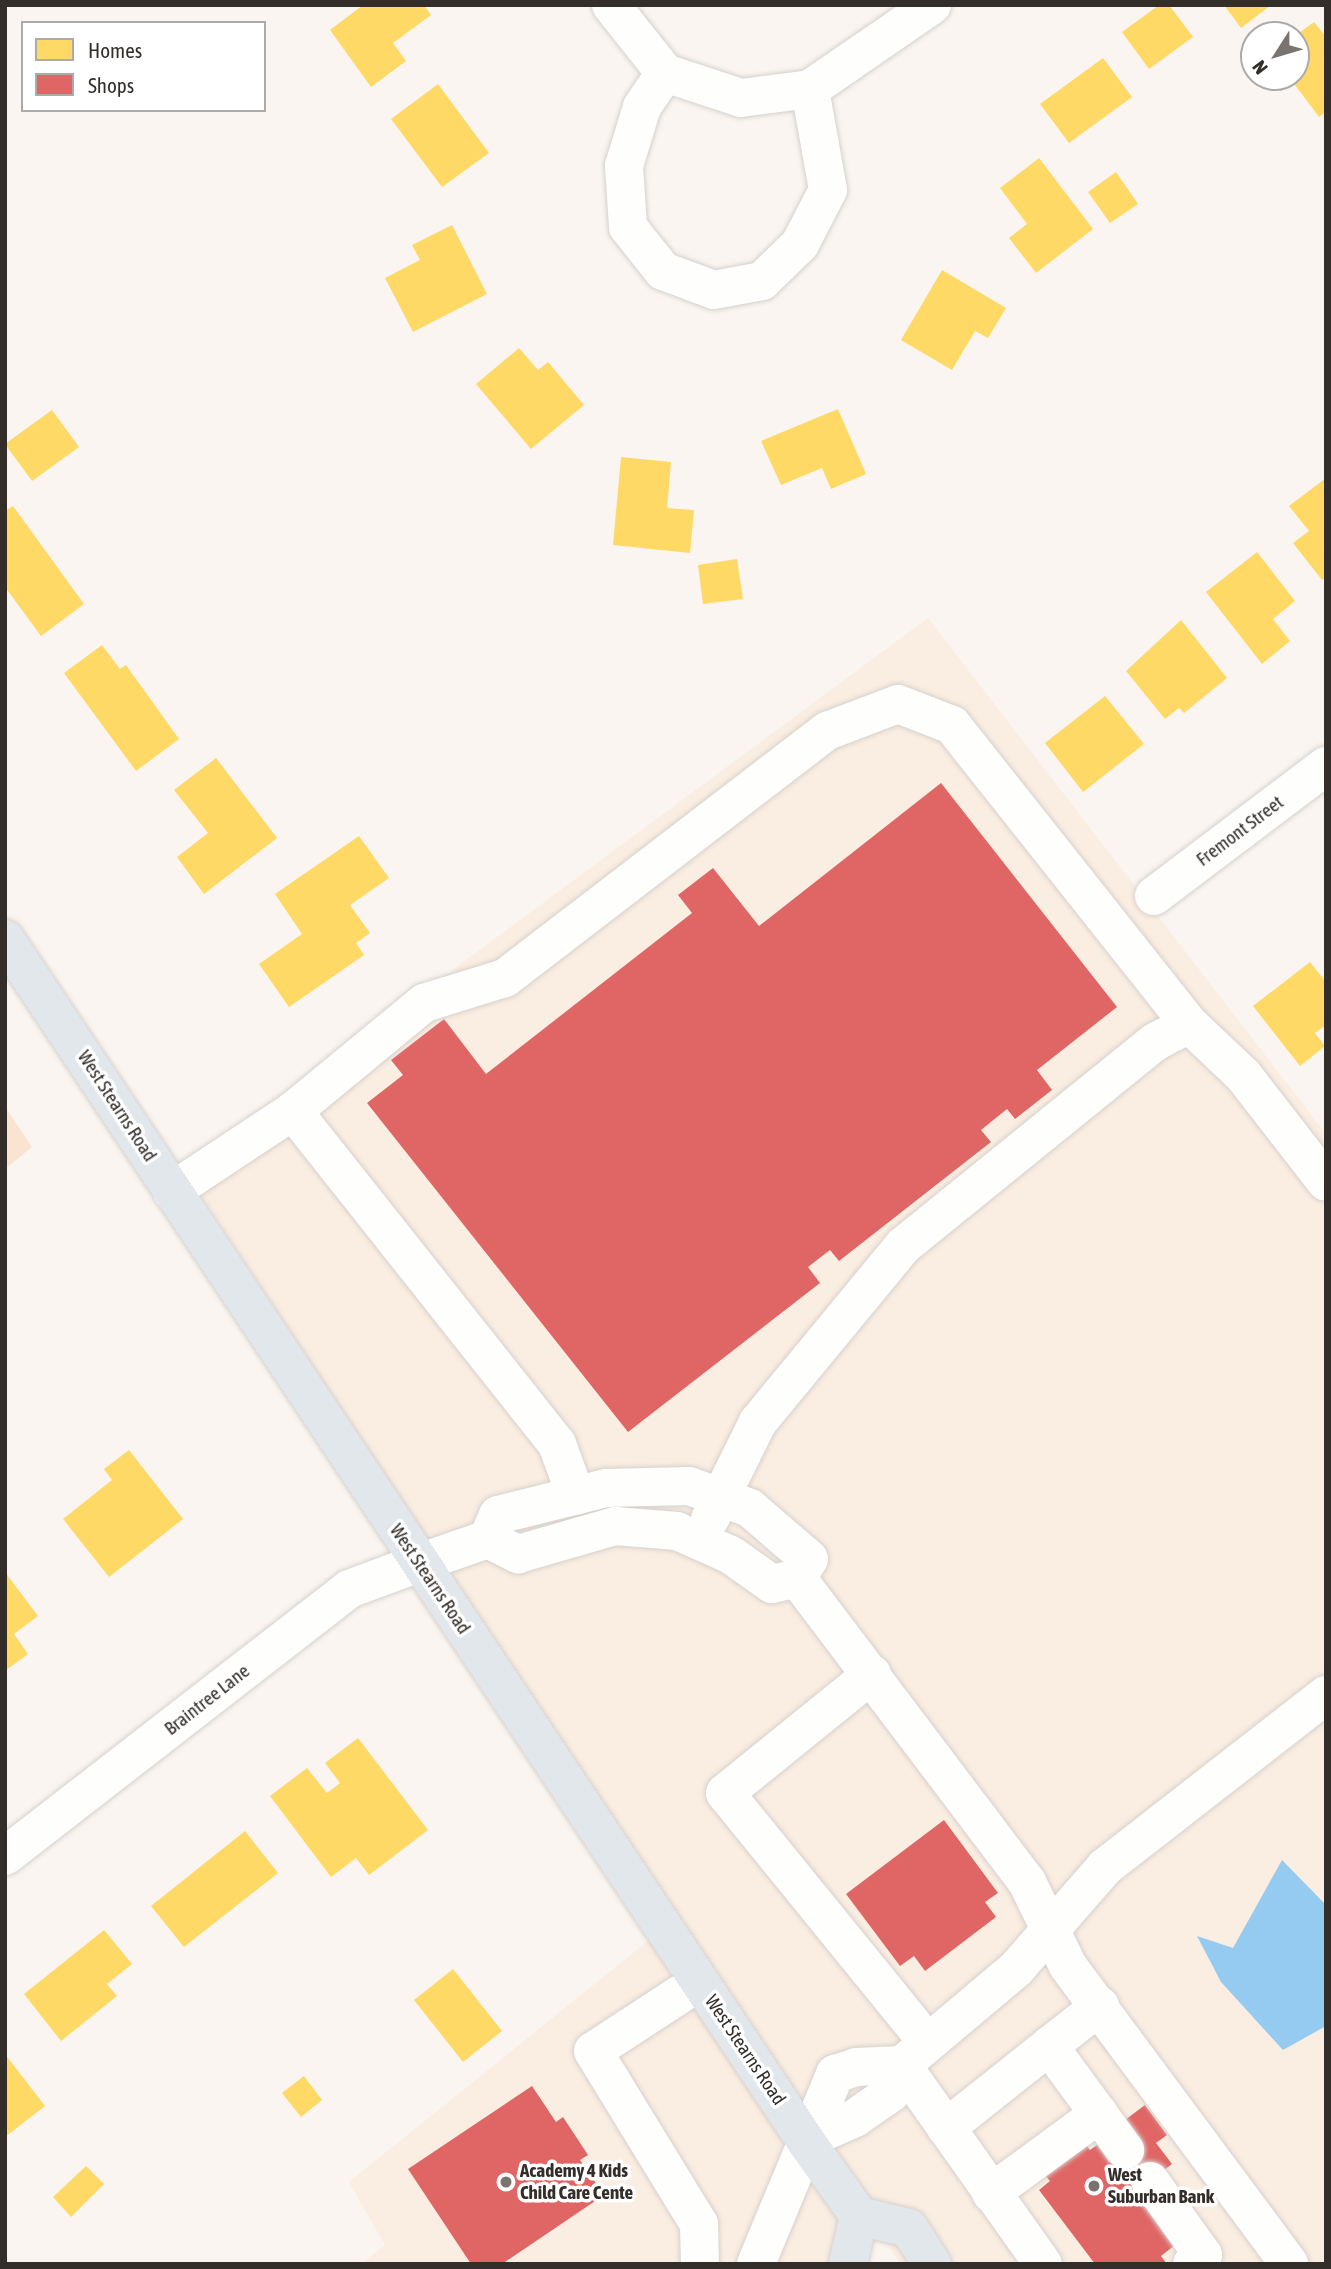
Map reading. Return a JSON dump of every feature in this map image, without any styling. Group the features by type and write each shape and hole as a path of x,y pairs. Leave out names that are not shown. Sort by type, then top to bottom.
{"main road":[{"name":"West Stearns Road","path":"5,939 699,1982 859,2216"},
{"path":"848,2264 859,2216 909,2228 932,2264"}],"street":[{"path":"611,5 665,73 741,97 810,89 932,5"},
{"path":"665,73 642,107 624,166 628,227 663,271 714,290 762,281 800,244 828,190 810,89"},
{"path":"172,1191 293,1111 424,1003 505,978 827,731 898,704 952,725 1189,1024 1243,1075 1326,1182"},
{"name":"Fremont Street","path":"1154,896 1326,766"},
{"path":"701,1541 720,1495 758,1422 903,1246 1155,1042 1189,1024"},
{"path":"293,1111 557,1444 576,1496"},
{"path":"642,1484 689,1486 720,1495 750,1508 808,1559 797,1578 772,1584 731,1555 677,1531 615,1526 518,1554 488,1539 498,1514 576,1496 642,1484"},
{"name":"Braintree Lane","path":"5,1856 349,1589 488,1539"},
{"path":"797,1578 1027,1882 1068,1966 1289,2264"},
{"path":"872,1674 725,1793 914,2054 946,2128 1043,2264"},
{"path":"756,2264 805,2140 835,2074 914,2054 1017,1968 1105,1867 1326,1695"},
{"path":"699,1982 593,2051 699,2224 700,2264"},
{"path":"946,2128 1100,2006"},
{"path":"1049,2046 1125,2150"},
{"path":"999,2205 1098,2114"},
{"path":"1150,2181 1203,2255 1192,2264"},
{"path":"827,2264 859,2216"}],"shaded area":[{"path":"928,618 1326,1134 1326,2264 900,2264 184,1169"},
{"path":"5,1107 32,1147 5,1169"},
{"path":"653,1937 867,2264 361,2264 385,2245 349,2182"}],"water":[{"path":"1282,1860 1326,1905 1326,2026 1283,2050 1221,1982 1197,1936 1233,1948"}],"building: Homes":[{"path":"363,5 424,5 431,15 393,43 406,61 371,87 330,30"},
{"path":"1159,5 1169,5 1193,37 1149,69 1122,32"},
{"path":"1224,5 1271,5 1250,21 1240,21 1240,27"},
{"path":"1314,22 1326,37 1326,112 1319,117 1300,91 1310,91 1310,25"},
{"path":"1103,58 1132,97 1069,143 1040,104"},
{"path":"438,84 489,153 442,187 391,119"},
{"path":"1039,158 1093,229 1036,273 1009,238 1027,224 1000,188"},
{"path":"1116,172 1138,204 1110,223 1088,192"},
{"path":"452,225 487,294 413,332 385,278 420,260 412,245"},
{"path":"942,270 1006,308 988,338 975,331 952,370 901,340"},
{"path":"519,348 538,370 548,362 584,405 531,449 476,384"},
{"path":"838,409 866,474 831,489 822,468 781,485 761,441"},
{"path":"52,410 79,447 32,481 5,444"},
{"path":"621,457 671,462 667,508 694,510 690,553 613,545"},
{"path":"1326,478 1326,577 1322,580 1293,543 1309,531 1289,506"},
{"path":"13,506 84,604 41,636 5,587 5,511"},
{"path":"1257,552 1295,601 1273,619 1290,641 1262,664 1206,592"},
{"path":"737,559 743,599 703,604 698,565"},
{"path":"1181,620 1227,678 1184,713 1179,708 1165,719 1126,671"},
{"path":"102,645 120,669 126,665 179,739 136,771 64,673"},
{"path":"1105,696 1144,744 1083,792 1045,743"},
{"path":"216,758 277,838 204,894 177,857 208,833 174,790"},
{"path":"359,836 389,878 350,905 370,933 356,943 364,955 289,1007 259,964 302,934 275,894"},
{"path":"1310,962 1326,982 1326,1025 1315,1033 1325,1046 1300,1066 1253,1006"},
{"path":"129,1450 183,1519 109,1577 63,1519 112,1480 104,1469"},
{"path":"5,1572 38,1616 14,1634 28,1654 5,1671"},
{"path":"358,1738 428,1830 369,1875 356,1858 331,1877 270,1796 307,1768 327,1793 340,1783 325,1763"},
{"path":"245,1831 278,1873 184,1947 151,1906"},
{"path":"104,1930 132,1964 107,1984 117,1996 61,2041 24,1994"},
{"path":"453,1969 502,2031 463,2062 414,2000"},
{"path":"5,2054 45,2106 5,2137"},
{"path":"304,2076 322,2100 301,2117 282,2093"},
{"path":"86,2166 104,2184 71,2217 53,2197"}],"building: Shops":[{"path":"941,783 1117,1007 1037,1070 1052,1090 1015,1119 1007,1109 981,1130 991,1142 839,1261 830,1250 808,1267 820,1283 628,1432 367,1103 403,1075 391,1060 444,1019 486,1074 692,913 678,895 713,868 759,926"},
{"path":"944,1820 998,1893 985,1902 996,1917 925,1971 914,1956 900,1966 846,1894"},
{"name":"Academy 4 Kids Child Care Cente","path":"532,2086 556,2122 563,2117 588,2155 580,2160 604,2195 502,2264 471,2264 408,2169"},
{"name":"West Suburban Bank","path":"1145,2105 1167,2135 1156,2143 1172,2164 1135,2192 1175,2245 1161,2256 1167,2264 1095,2264 1039,2190 1050,2181 1043,2173 1084,2142 1090,2150 1097,2145 1109,2162 1131,2145 1117,2126"}],"place":[{"name":"Academy 4 Kids Child Care Cente","path":"506,2182"},
{"name":"West Suburban Bank","path":"1094,2186"}]}
